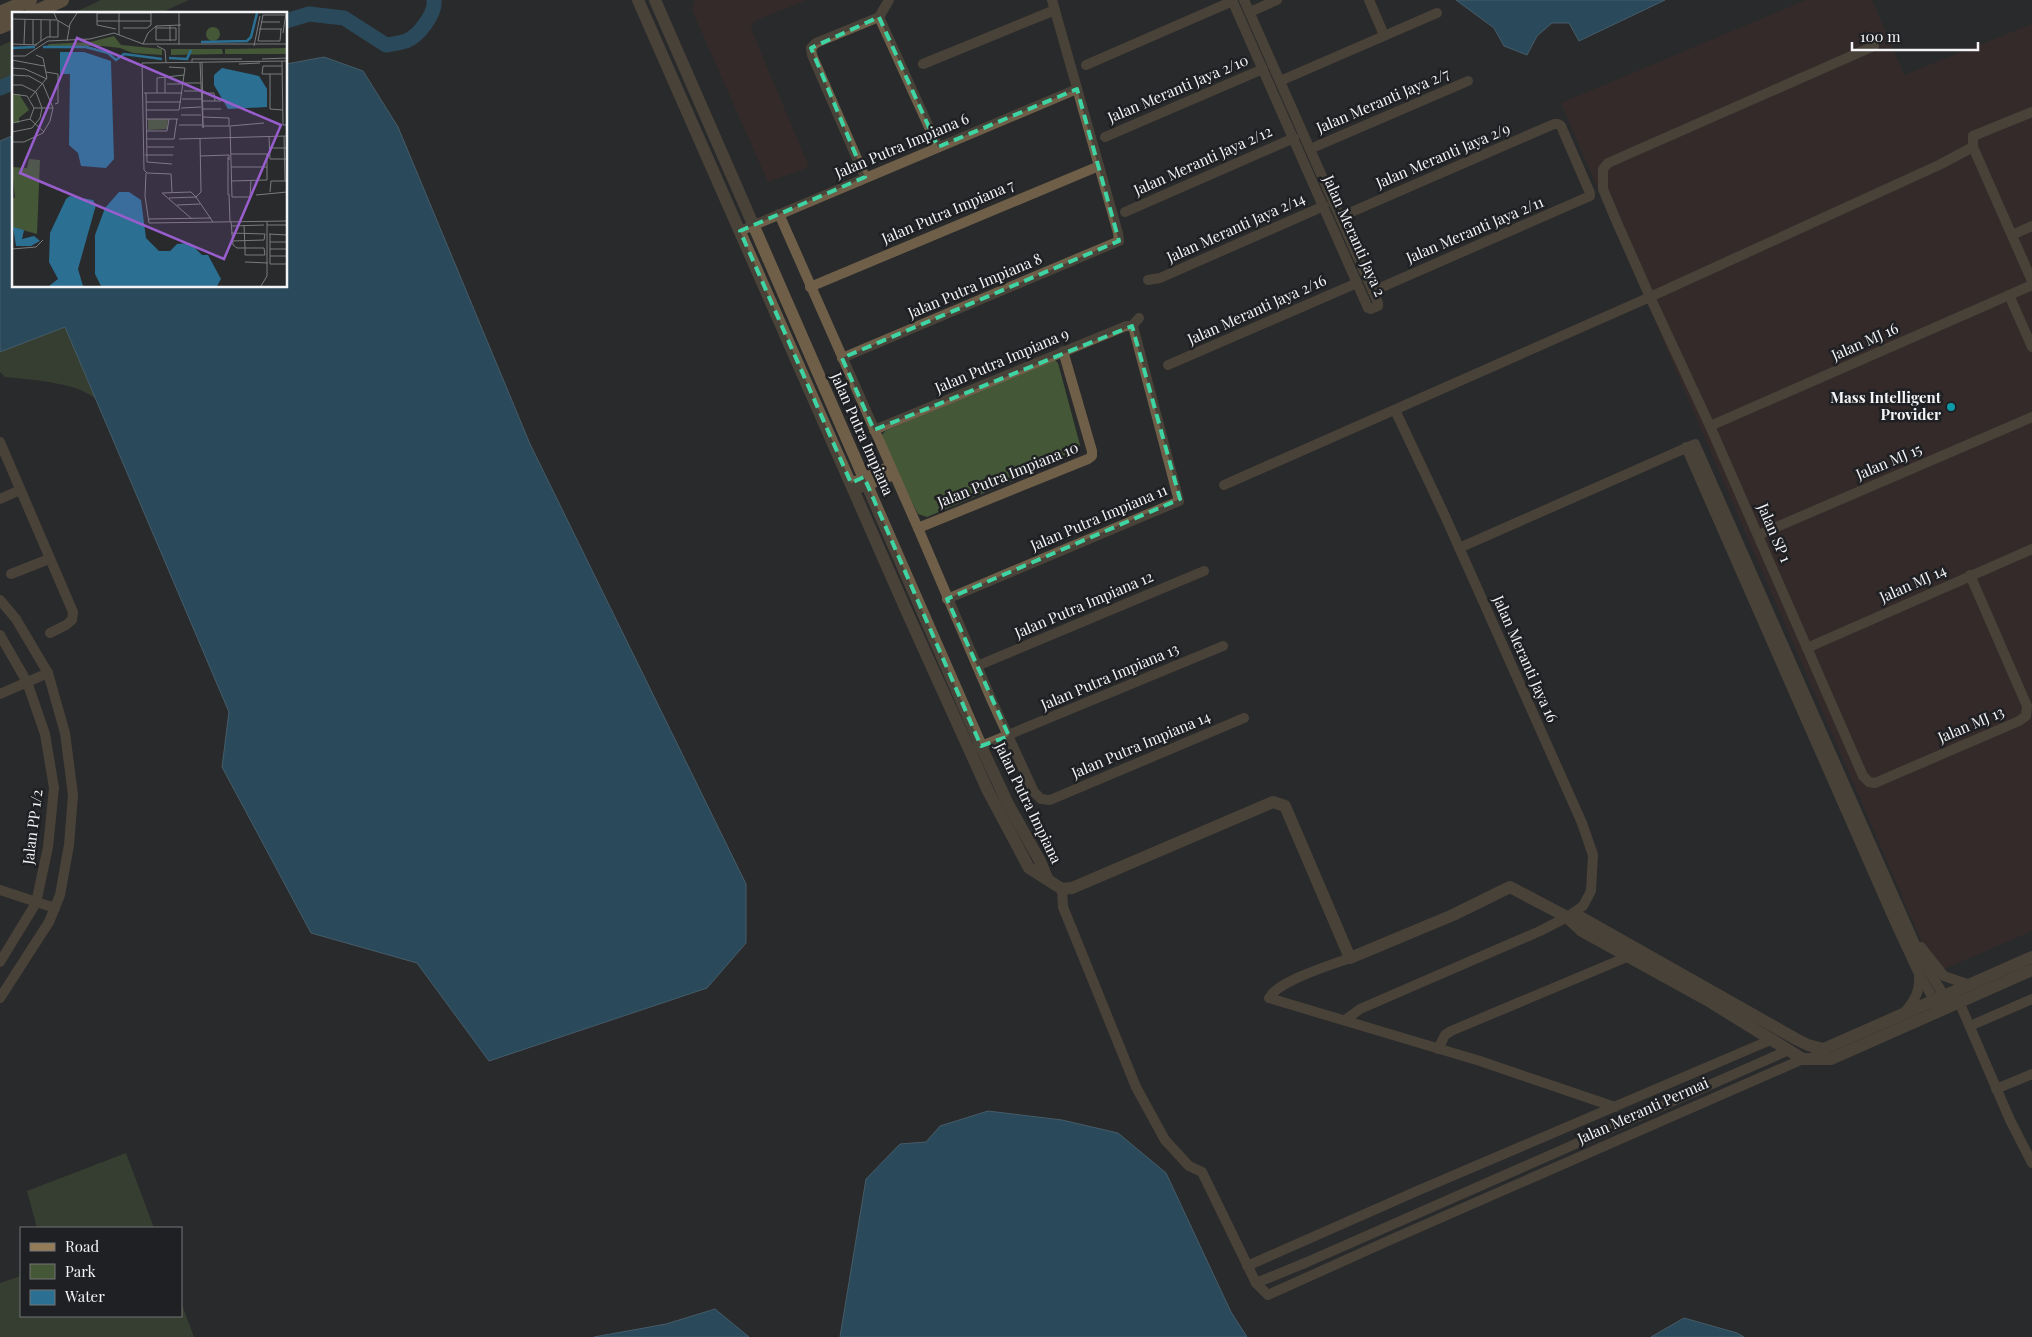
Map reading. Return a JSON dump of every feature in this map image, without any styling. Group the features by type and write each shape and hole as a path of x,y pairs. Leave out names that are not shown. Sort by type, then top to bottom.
{"main road":[{"path":"0,13 30,0"},
{"path":"35,12 62,0"},
{"path":"0,27 12,22"}],"street":[{"name":"Jalan Putra Impiana","path":"638,0 907,612 976,748 1040,861 1047,878"},
{"name":"Jalan Putra Impiana","path":"655,0 865,481 976,748 992,797 1029,868 1047,878"},
{"path":"865,177 812,55 811,48 816,43 879,17 889,0"},
{"name":"Jalan Meranti Jaya 2","path":"1232,1 1368,308 1371,309 1378,306 1373,291 1244,0"},
{"path":"1250,12 1277,0"},
{"path":"1369,0 1384,35"},
{"path":"1086,65 1232,1"},
{"path":"923,64 1053,5 1098,166"},
{"path":"1280,81 1437,13"},
{"path":"879,17 938,147"},
{"name":"Jalan SP 1","path":"1868,782 1863,776 1710,426 1650,297 1603,189 1602,169 1608,163 1874,46"},
{"name":"Jalan Meranti Jaya 2/10","path":"1105,136 1263,69"},
{"name":"Jalan Meranti Jaya 2/7","path":"1310,149 1468,81"},
{"name":"Jalan Putra Impiana 6","path":"740,231 1077,89"},
{"path":"1278,103 1288,99"},
{"path":"2032,112 1973,136 1973,147 2032,283"},
{"name":"Jalan Meranti Jaya 2/9","path":"1340,217 1558,124 1565,135 1590,196"},
{"name":"Jalan Meranti Jaya 2/12","path":"1125,212 1294,138"},
{"path":"1224,485 1650,297 1939,165 1973,147"},
{"name":"Jalan Putra Impiana 8","path":"842,358 1118,241 1118,234 1098,166"},
{"name":"Jalan Putra Impiana 7","path":"810,287 1098,166"},
{"name":"Jalan Meranti Jaya 2/11","path":"1373,291 1590,196"},
{"name":"Jalan Meranti Jaya 2/14","path":"1148,280 1160,278 1324,206"},
{"path":"779,214 1008,736"},
{"path":"2012,235 2032,226"},
{"name":"Jalan Meranti Jaya 2/16","path":"1168,365 1357,283"},
{"name":"Jalan MJ 16","path":"1710,426 2009,295 2032,283"},
{"path":"2009,295 2032,347"},
{"path":"1132,326 1139,318"},
{"name":"Jalan Putra Impiana 9","path":"874,430 1063,351 1126,326 1132,326"},
{"name":"Jalan Putra Impiana 11","path":"948,599 1179,501 1132,326"},
{"name":"Jalan Putra Impiana 10","path":"918,528 1092,456 1063,351"},
{"name":"Jalan Meranti Jaya 16","path":"1345,1020 1360,1009 1540,931 1567,917 1584,906 1591,891 1593,855 1582,824 1459,548 1395,410"},
{"name":"Jalan MJ 15","path":"1758,536 2032,417"},
{"path":"0,442 72,612 72,620 66,625 50,632"},
{"path":"1459,548 1690,445"},
{"path":"1690,445 1922,960 1947,1001"},
{"path":"1690,445 1919,974 1970,1026 1996,1089 2029,1150 2032,1163"},
{"path":"853,486 892,471"},
{"path":"0,499 20,490"},
{"name":"Jalan MJ 14","path":"1806,648 2032,549"},
{"path":"11,574 49,559"},
{"name":"Jalan Putra Impiana 12","path":"977,666 1204,570"},
{"name":"Jalan MJ 13","path":"1868,782 1875,783 2019,721 2026,716 2027,706 1970,576"},
{"path":"0,600 16,619 48,673 65,733 73,795 70,846 60,895 49,922 0,998"},
{"name":"Jalan PP 1/2","path":"0,635 27,682 45,734 54,788 48,847 36,903 0,962"},
{"name":"Jalan Putra Impiana 13","path":"976,748 1223,646"},
{"path":"0,694 48,673"},
{"name":"Jalan Putra Impiana 14","path":"1008,736 1034,792 1041,799 1050,800 1244,718"},
{"path":"1047,878 1062,889 1072,888 1273,802 1279,803 1285,806 1350,958"},
{"path":"1615,1107 1480,1061 1269,998 1275,990 1293,980 1453,915 1510,887 1567,917 1582,931 1707,1000 1803,1059 1831,1059 1947,1001 2032,970"},
{"path":"1062,889 1063,907 1136,1087 1165,1140 1189,1166 1202,1172 1256,1283"},
{"path":"0,890 55,908"},
{"path":"1567,917 1582,918 1796,1039 1823,1049"},
{"path":"1911,934 1944,976 1970,985"},
{"path":"1438,1049 1445,1035 1451,1031 1627,957"},
{"name":"Jalan Meranti Permai","path":"1789,1050 1305,1264 1256,1283 1268,1295 1901,1015 1947,1001 1970,985 2032,957"},
{"path":"1901,1015 1914,1001 1918,992 1919,974"},
{"path":"1970,1026 2032,999"},
{"path":"1247,1266 1773,1039"},
{"path":"1996,1089 2032,1074"}],"highlighted area":[{"path":"879,17 938,147 1077,89 1119,241 842,358 874,430 1132,326 1180,499 947,599 1009,736 981,746 864,477 851,483 740,231 865,177 811,48"}],"shaded area":[{"path":"695,0 807,0 754,21 751,29 809,167 768,182 692,10"},
{"path":"1806,0 1872,0 1904,75 2032,24 2032,931 1935,973 1561,103"}],"green space":[{"path":"101,0 189,0 162,12 75,12"},
{"path":"12,41 12,78 0,83 0,46"},
{"path":"12,136 12,288 173,288 161,551 97,400 78,389 54,383 5,377 0,372 0,141"},
{"path":"1054,359 1058,363 1080,445 1076,454 927,517 918,514 880,438 885,431"},
{"path":"126,1153 154,1227 37,1227 27,1191"},
{"path":"20,1276 20,1317 182,1317 182,1305 194,1337 0,1337 0,1283"}],"water":[{"path":"1456,0 1665,0 1579,41 1569,23 1552,23 1537,36 1527,55 1504,46 1494,28"},
{"path":"324,57 363,71 398,127 530,444 746,884 746,943 707,988 489,1061 417,963 311,933 222,767 229,712 65,327 0,352 0,141 12,136 12,288 288,288 288,64"},
{"path":"988,1111 1062,1120 1118,1133 1166,1173 1231,1312 1247,1337 840,1337 866,1179 900,1144 926,1142 940,1126"},
{"path":"715,1309 749,1337 594,1337 666,1324"},
{"path":"1684,1318 1737,1333 1744,1337 1651,1337"}],"waterway":[{"path":"288,20 309,14 344,18 386,45 406,41 416,34 426,24 432,11 434,0"},
{"path":"0,88 12,83"}],"place":[{"name":"Mass Intelligent Provider","path":"1951,407"}]}
